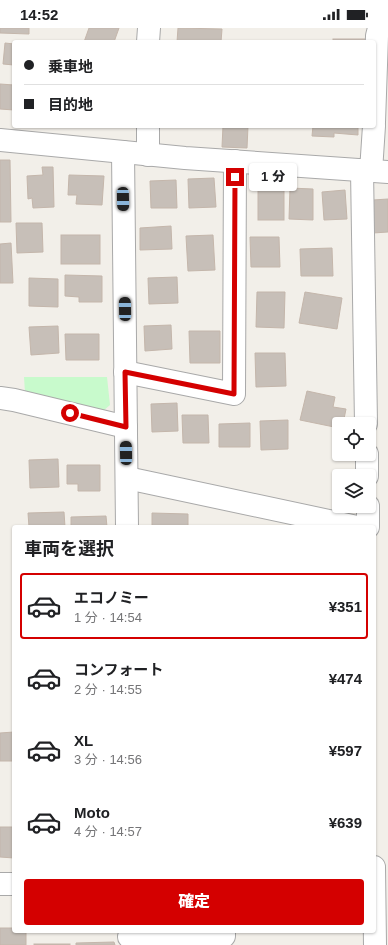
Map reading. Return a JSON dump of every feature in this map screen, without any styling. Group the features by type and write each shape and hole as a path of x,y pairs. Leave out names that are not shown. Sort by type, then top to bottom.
{"street":[{"path":"148,28 148,40"},
{"path":"376,113 382,86 377,36 379,28"},
{"path":"148,128 148,155"},
{"path":"366,417 374,128"},
{"path":"0,140 148,155 374,171"},
{"path":"123,152 127,525"},
{"path":"125,372 234,394 235,161"},
{"path":"0,398 126,427"},
{"path":"126,478 348,525"},
{"path":"368,513 368,525"},
{"path":"0,884 12,884"},
{"path":"129,938 224,936 224,933"},
{"path":"375,933 375,945"}],"green space":[{"path":"24,377 107,377 110,405 103,411 25,393"}],"building":[{"path":"0,28 29,28 29,34 0,33"},
{"path":"89,28 119,28 115,40 85,40"},
{"path":"178,28 222,29 221,40 177,40"},
{"path":"333,39 368,39 368,40"},
{"path":"5,43 12,44 12,65 3,64"},
{"path":"0,84 12,85 12,110 0,109"},
{"path":"223,128 248,128 247,148 222,147"},
{"path":"313,128 358,128 358,135 334,133 334,137 312,136"},
{"path":"0,160 10,160 11,222 0,222"},
{"path":"42,167 53,167 54,207 33,208 32,198 28,199 27,176 43,175"},
{"path":"69,175 104,176 102,205 76,204 77,195 68,195"},
{"path":"214,178 216,207 189,208 188,179"},
{"path":"176,180 177,208 151,208 150,181"},
{"path":"258,188 284,188 284,220 258,220"},
{"path":"290,188 313,189 313,220 289,219"},
{"path":"345,190 347,219 324,220 322,192"},
{"path":"388,199 388,232 373,233 373,200"},
{"path":"16,223 42,223 43,252 17,253"},
{"path":"171,226 172,249 140,250 140,228"},
{"path":"61,235 100,235 100,264 61,264"},
{"path":"213,235 215,270 188,271 186,236"},
{"path":"250,237 279,237 280,267 251,267"},
{"path":"11,243 13,283 0,283 0,244"},
{"path":"332,248 333,276 301,276 300,249"},
{"path":"65,275 102,276 102,302 79,302 79,297 65,296"},
{"path":"177,277 178,303 149,304 148,278"},
{"path":"29,278 58,279 58,307 29,306"},
{"path":"257,292 285,292 284,328 256,327"},
{"path":"305,292 342,298 337,329 299,323"},
{"path":"171,325 172,349 145,351 144,326"},
{"path":"58,326 59,353 31,355 29,327"},
{"path":"189,331 220,331 220,363 190,363"},
{"path":"65,334 99,334 99,360 66,360"},
{"path":"255,353 285,353 286,386 256,387"},
{"path":"307,391 335,397 333,407 346,409 344,417 332,417 332,427 300,420"},
{"path":"177,403 178,431 152,432 151,404"},
{"path":"182,415 208,415 209,443 183,443"},
{"path":"288,420 288,449 261,450 260,421"},
{"path":"250,423 250,447 219,447 219,424"},
{"path":"58,459 59,487 30,488 29,460"},
{"path":"67,465 100,465 100,491 78,491 78,484 67,484"},
{"path":"64,512 65,525 29,525 28,513"},
{"path":"152,513 188,514 188,525 152,525"},
{"path":"106,516 107,525 71,525 71,517"},
{"path":"12,732 12,761 0,761 0,733"},
{"path":"0,827 12,827 12,858 0,857"},
{"path":"0,928 12,928 12,933 26,933 26,945 0,945"},
{"path":"114,942 115,945 76,945 76,943"},
{"path":"70,944 70,945 34,945"}],"route":[{"path":"70,413 126,427 125,372 234,394 235,177"}]}
